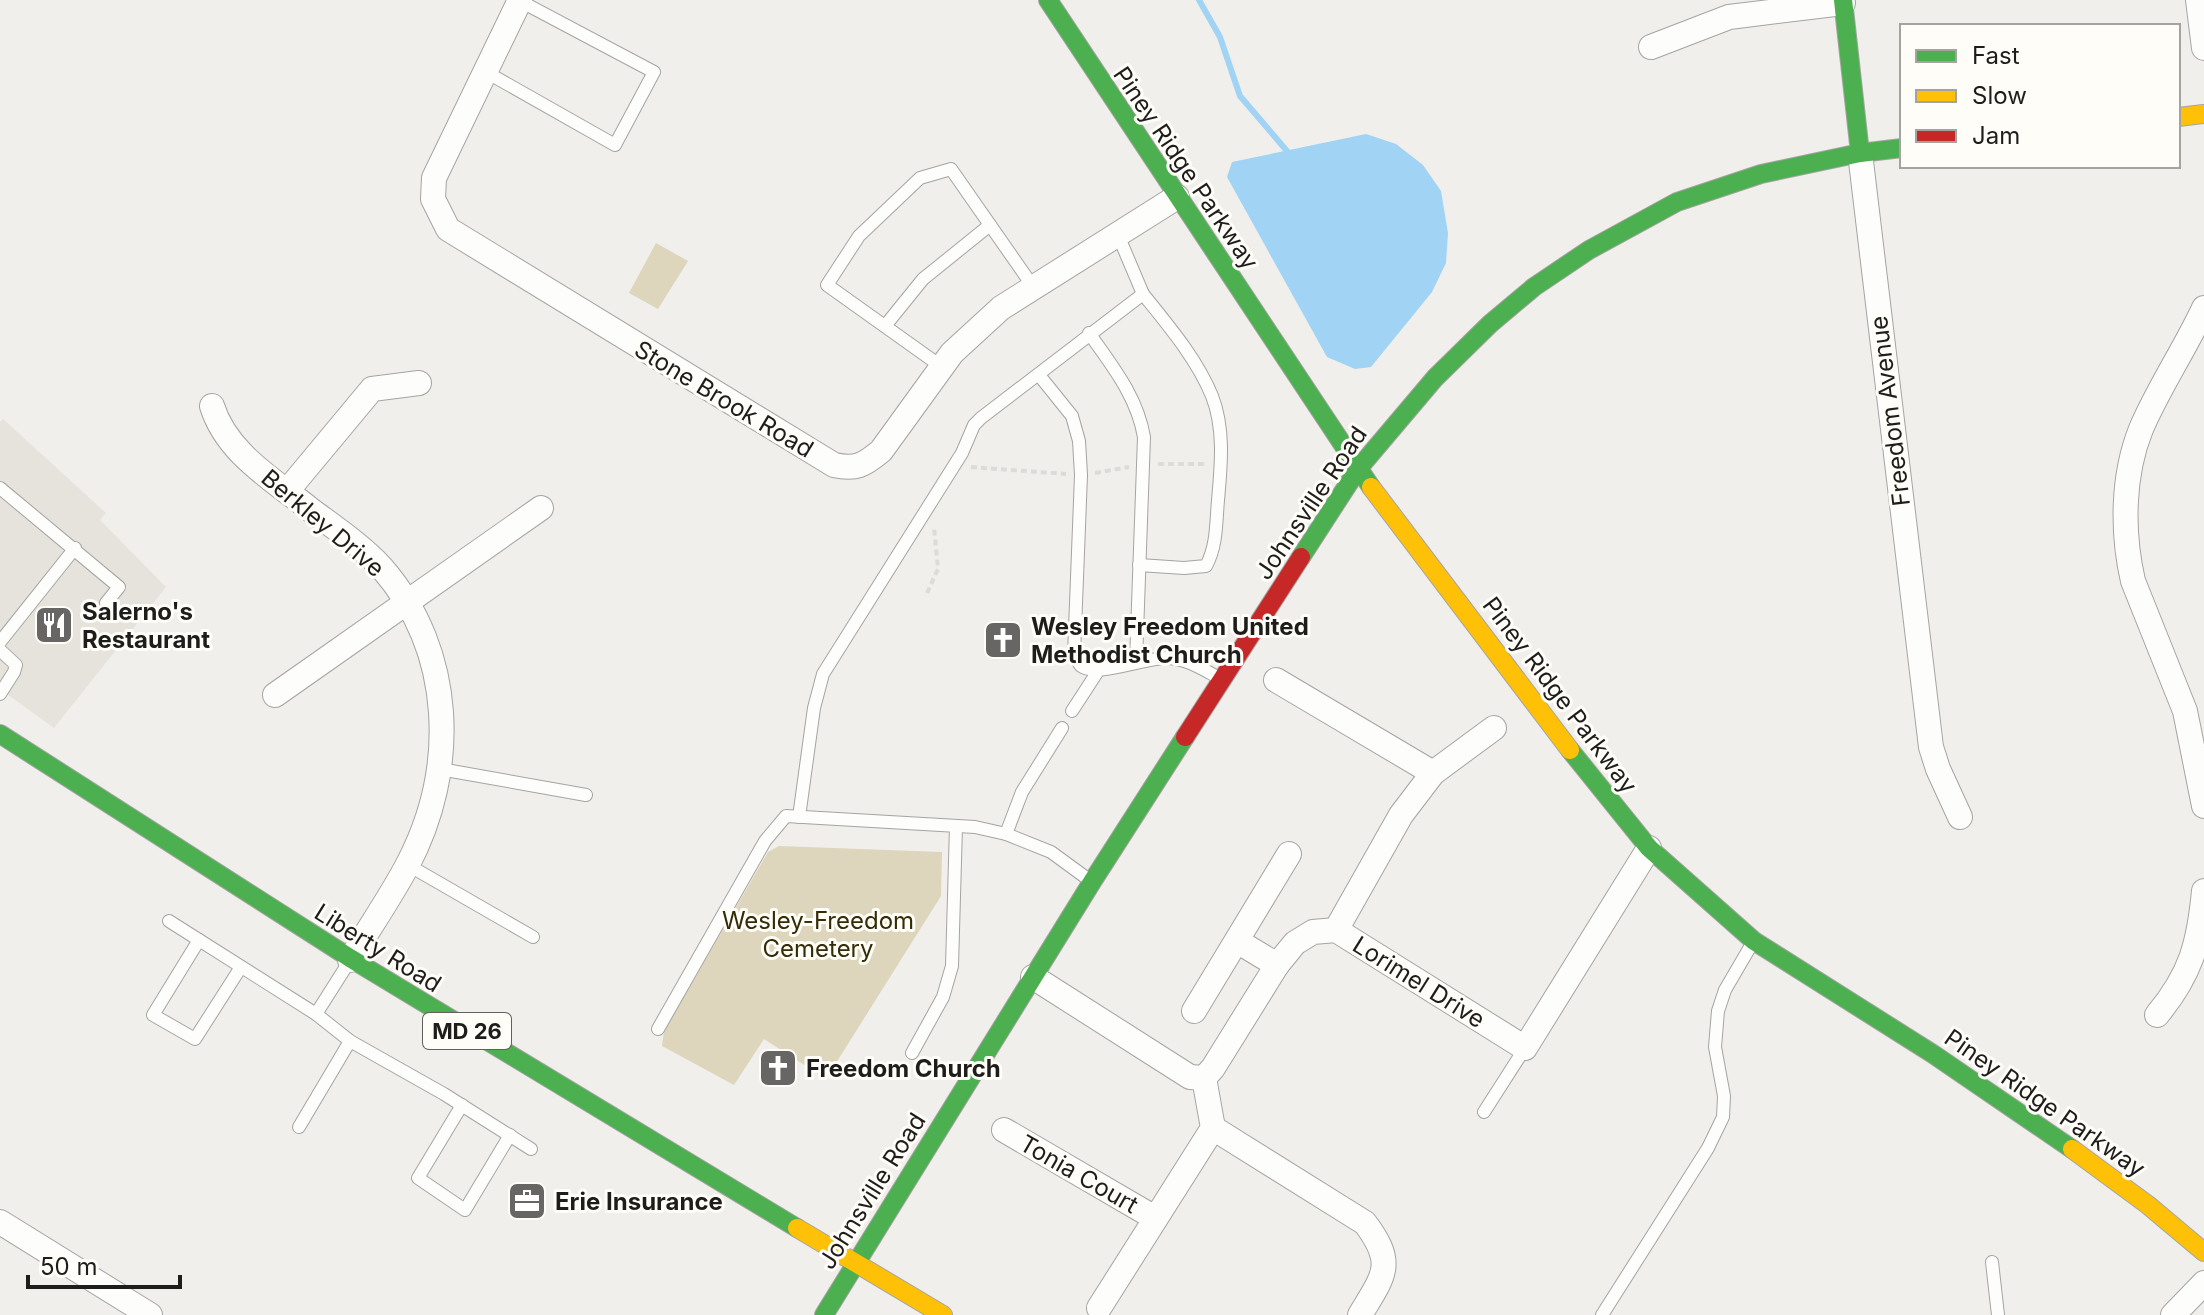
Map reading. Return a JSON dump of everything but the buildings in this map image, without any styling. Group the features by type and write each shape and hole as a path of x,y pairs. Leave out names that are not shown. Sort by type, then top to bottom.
{"street":[{"name":"Stone Brook Road","path":"520,0 434,178 433,199 448,229 834,465 849,468 866,463 881,451 952,353 1001,308 1177,197"},
{"name":"Piney Ridge Parkway","path":"1048,0 1358,469 1580,764 1649,848 1754,941 2030,1119 2148,1205 2204,1252"},
{"path":"2198,0 2204,48"},
{"path":"1651,47 1729,17 1843,1"},
{"name":"Freedom Avenue","path":"1843,1 1931,747 1960,817"},
{"path":"2180,117 2204,114"},
{"name":"Johnsville Road","path":"824,1315 1092,882 1358,469 1435,378 1490,324 1534,287 1589,250 1677,202 1761,174 1860,153 1900,148"},
{"path":"2204,308 2141,430 2133,454 2126,524 2133,581 2185,711 2204,806"},
{"path":"288,490 372,389 419,383"},
{"name":"Berkley Drive","path":"212,406 227,438 249,461 382,569 418,625 436,676 443,739 440,769 427,818 408,865 350,960"},
{"path":"275,695 541,508"},
{"path":"1276,680 1433,773"},
{"path":"1336,930 1401,815 1433,773 1494,728"},
{"name":"Liberty Road","path":"0,734 350,960 943,1315"},
{"path":"1525,1048 1649,848"},
{"path":"1194,1011 1289,854"},
{"path":"2157,1015 2179,988 2199,951 2204,901"},
{"name":"Lorimel Drive","path":"1204,1078 1277,965 1295,943 1313,932 1336,930 1525,1048"},
{"path":"1237,941 1277,965"},
{"path":"1033,977 1190,1077 1204,1078 1213,1128 1365,1223 1385,1258 1379,1284 1360,1315"},
{"name":"Tonia Court","path":"1099,1308 1213,1128"},
{"name":"Tonia Court","path":"1004,1130 1155,1218"},
{"path":"0,1222 150,1315"},
{"path":"2173,1315 2204,1283"}],"lane":[{"path":"486,72 615,145 654,72 520,0"},
{"path":"942,367 827,285 859,236 920,178 951,169 1034,288"},
{"path":"885,326 923,279 990,225"},
{"path":"1118,235 1143,294 1174,332 1212,396 1220,431 1221,464 1214,552 1206,566 1139,565"},
{"path":"799,817 814,708 823,674 962,453 974,425 1143,294"},
{"path":"1089,333 1127,387 1140,415 1144,437 1136,661"},
{"path":"1039,375 1072,416 1079,441 1081,475 1074,655 1082,667 1098,671 1136,661 1165,657 1184,659 1223,680"},
{"path":"0,488 119,587 106,603"},
{"path":"0,642 75,548"},
{"path":"0,650 16,665 0,694"},
{"path":"1072,711 1098,671"},
{"path":"1006,834 1022,792 1062,728"},
{"path":"440,769 586,795"},
{"path":"658,1029 765,841 786,816 956,826 1006,834 1051,852 1092,882"},
{"path":"912,1053 943,997 952,966 956,826"},
{"path":"408,865 533,937"},
{"path":"169,921 316,1014 350,1041 462,1105 531,1149"},
{"path":"199,940 153,1015 195,1039 241,967"},
{"path":"1602,1315 1708,1148 1723,1117 1724,1096 1715,1047 1718,1011 1725,990 1754,941"},
{"path":"316,1014 350,960"},
{"path":"299,1127 350,1041"},
{"path":"1484,1112 1525,1048"},
{"path":"462,1105 418,1178 465,1210 510,1135"},
{"path":"1992,1262 1998,1315"}],"path":[{"path":"963,466 1081,475 1143,464 1221,464"},
{"path":"927,593 938,569 933,518"}],"shaded area":[{"path":"3,419 106,513 100,520 166,587 54,728 0,689 0,422"}],"green space":[{"path":"656,243 688,261 658,309 629,293"},
{"name":"Wesley-Freedom Cemetery","path":"779,846 942,852 941,896 826,1079 764,1039 734,1085 662,1046 664,1031 768,852"}],"water":[{"path":"1366,134 1396,144 1423,165 1441,191 1448,233 1446,263 1432,292 1371,367 1355,369 1327,357 1227,177 1232,162"}],"waterway":[{"path":"1199,0 1220,37 1240,96 1287,151"}],"traffic: fast":[{"path":"1048,0 1371,487"},
{"path":"1843,0 1860,153"},
{"path":"1301,557 1358,469 1435,378 1490,324 1534,287 1589,250 1677,202 1761,174 1860,153 1900,148"},
{"path":"0,734 350,958 797,1228"},
{"path":"824,1315 1185,737"},
{"path":"1570,750 1649,848 1754,941 1933,1054 2072,1149"}],"traffic: slow":[{"path":"2180,117 2204,114"},
{"path":"1371,487 1570,750"},
{"path":"2072,1149 2148,1205 2204,1252"},
{"path":"797,1228 943,1315"}],"traffic: jam":[{"path":"1185,737 1301,557"}],"place":[{"name":"Salerno's Restaurant","path":"54,625"},
{"name":"Wesley Freedom United Methodist Church","path":"1003,640"},
{"name":"Freedom Church","path":"778,1068"},
{"name":"Erie Insurance","path":"527,1201"}]}
